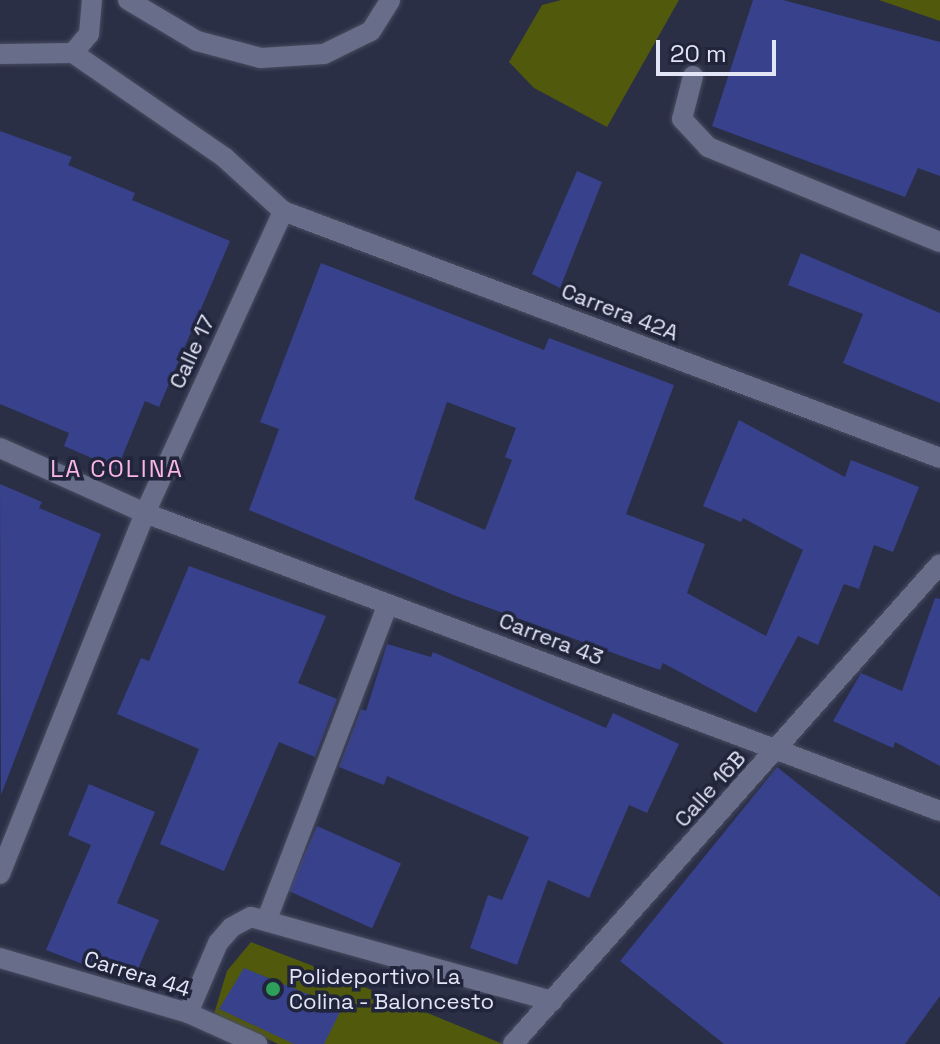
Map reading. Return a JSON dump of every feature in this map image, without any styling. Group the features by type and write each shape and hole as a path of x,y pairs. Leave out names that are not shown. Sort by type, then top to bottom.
{"street":[{"path":"73,53 89,34 92,0"},
{"path":"128,0 197,41 261,58 324,54 371,31 390,0"},
{"path":"0,54 73,53 225,158 283,211"},
{"path":"693,76 682,119 708,147 940,242"},
{"name":"Carrera 42A","path":"283,211 940,458"},
{"name":"Calle 17","path":"0,874 145,513 283,211"},
{"name":"Carrera 43","path":"0,448 145,513 940,811"},
{"name":"Calle 16B","path":"513,1044 778,750 940,564"},
{"path":"267,919 388,604"},
{"path":"188,1013 218,943 232,927 251,917 552,1001"},
{"name":"Carrera 44","path":"0,958 188,1013 257,1044"}],"green space":[{"path":"561,0 679,0 607,127 534,88 509,62 542,5"},
{"path":"879,0 940,0 940,21"},
{"path":"251,942 503,1044 278,1044 214,1014 227,971"}],"building":[{"path":"753,0 783,0 940,42 940,176 918,168 905,197 712,126"},
{"path":"0,131 72,157 68,165 135,193 132,200 230,241 159,407 145,401 117,469 64,446 69,433 0,404"},
{"path":"577,171 602,182 560,288 532,274"},
{"path":"801,253 940,313 940,403 843,363 863,314 788,285"},
{"path":"321,263 544,350 549,338 674,385 626,514 705,544 687,593 766,636 803,550 743,518 741,522 703,506 739,420 845,477 851,460 919,487 893,552 874,545 859,589 844,584 818,645 798,636 756,713 663,663 660,670 456,596 249,510 279,429 260,422","holes":["447,402 516,428 505,457 512,460 485,530 414,499"]},
{"path":"0,484 42,502 39,508 101,534 1,795"},
{"path":"189,566 326,616 298,683 337,699 315,757 279,742 224,871 160,844 199,749 117,714 141,658 149,661"},
{"path":"935,598 940,599 940,766 895,742 893,748 833,721 861,673 902,691"},
{"path":"387,644 431,657 433,652 606,728 613,713 679,744 647,813 629,805 589,898 548,880 517,965 470,948 488,895 502,900 529,837 387,776 384,785 339,767 361,709 366,711"},
{"path":"777,767 940,897 940,996 905,1044 724,1044 620,961"},
{"path":"89,784 155,812 117,903 159,920 132,983 46,950 91,845 68,835"},
{"path":"317,826 401,863 372,928 288,891"},
{"name":"Polideportivo La Colina - Baloncesto","path":"244,968 342,1008 324,1044 294,1044 219,1009"}],"place":[{"name":"Polideportivo La Colina - Baloncesto","path":"273,989"}],"district":[{"name":"LA COLINA","path":"117,469"}]}
